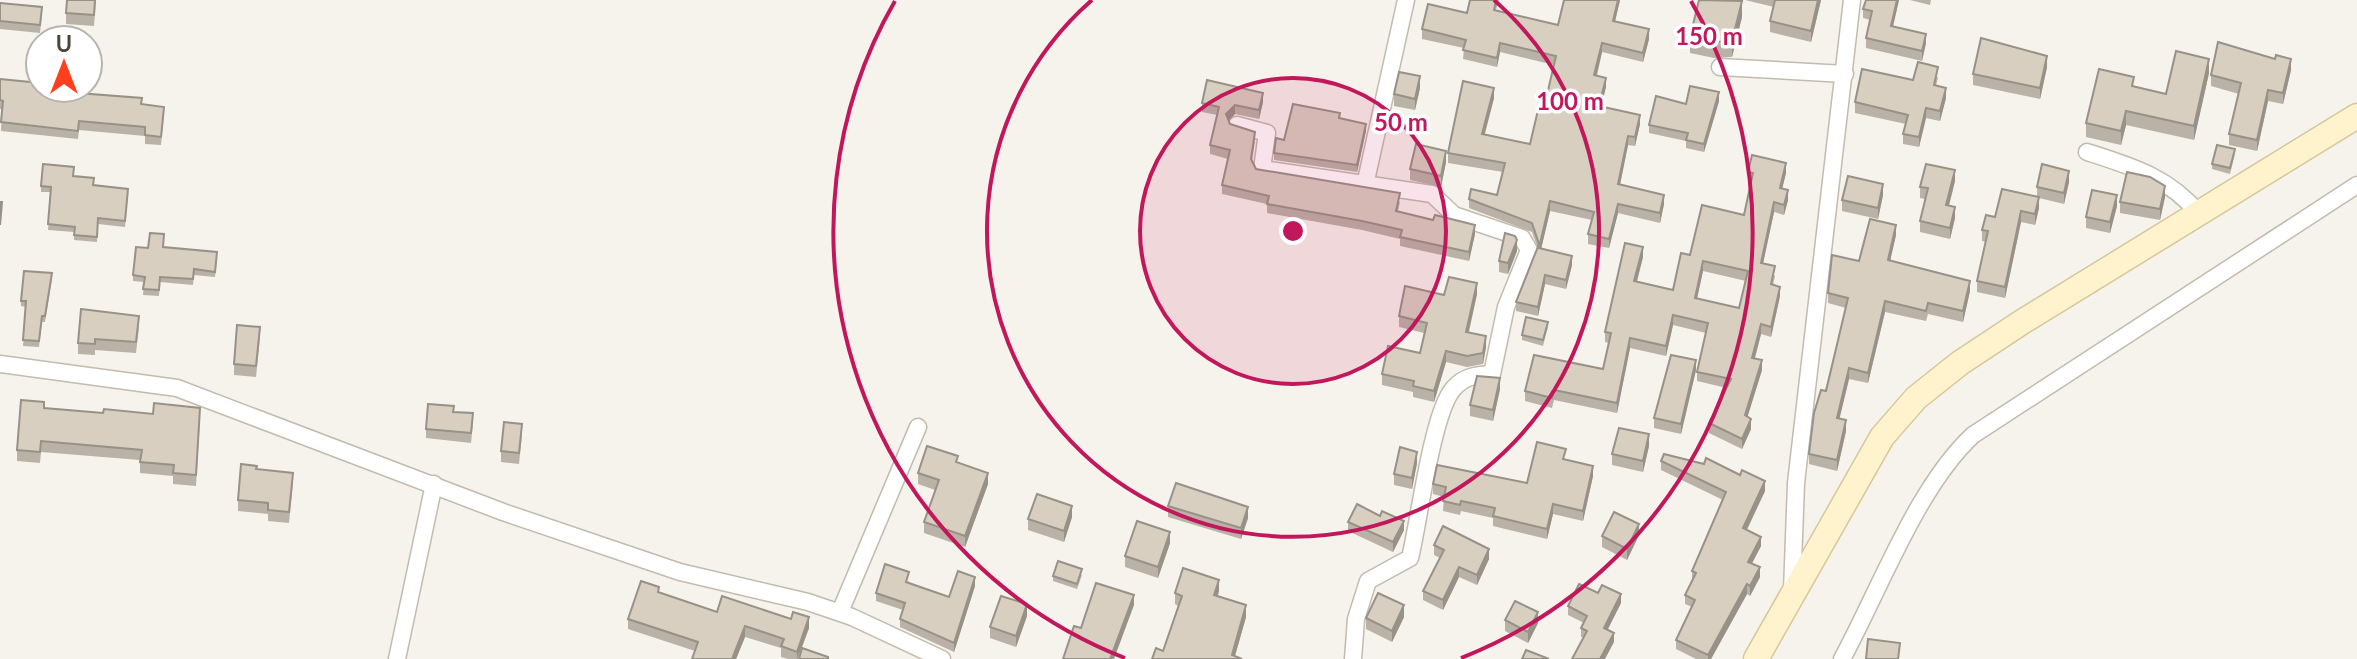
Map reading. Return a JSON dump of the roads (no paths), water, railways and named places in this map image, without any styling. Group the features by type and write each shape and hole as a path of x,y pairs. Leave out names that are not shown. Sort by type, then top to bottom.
{"main road":[{"path":"1756,659 1882,437 1916,398 1960,363 2022,322 2357,116"}],"street":[{"path":"1365,185 1406,0"},
{"path":"1792,597 1792,513 1852,0"},
{"path":"1720,67 1845,74"},
{"path":"1237,125 1267,133 1262,169 1432,194 1454,215 1522,238 1529,250 1506,307 1492,374 1469,375 1452,390 1441,416 1410,558 1368,581 1356,619 1353,659"},
{"path":"2087,152 2155,176 2177,189 2199,214"},
{"path":"1842,659 1932,483 1951,455 1973,435 2357,185"},
{"path":"0,364 149,381 177,388 503,512 680,572 840,612 942,659"},
{"path":"840,612 918,427"},
{"path":"397,659 434,484"}]}
